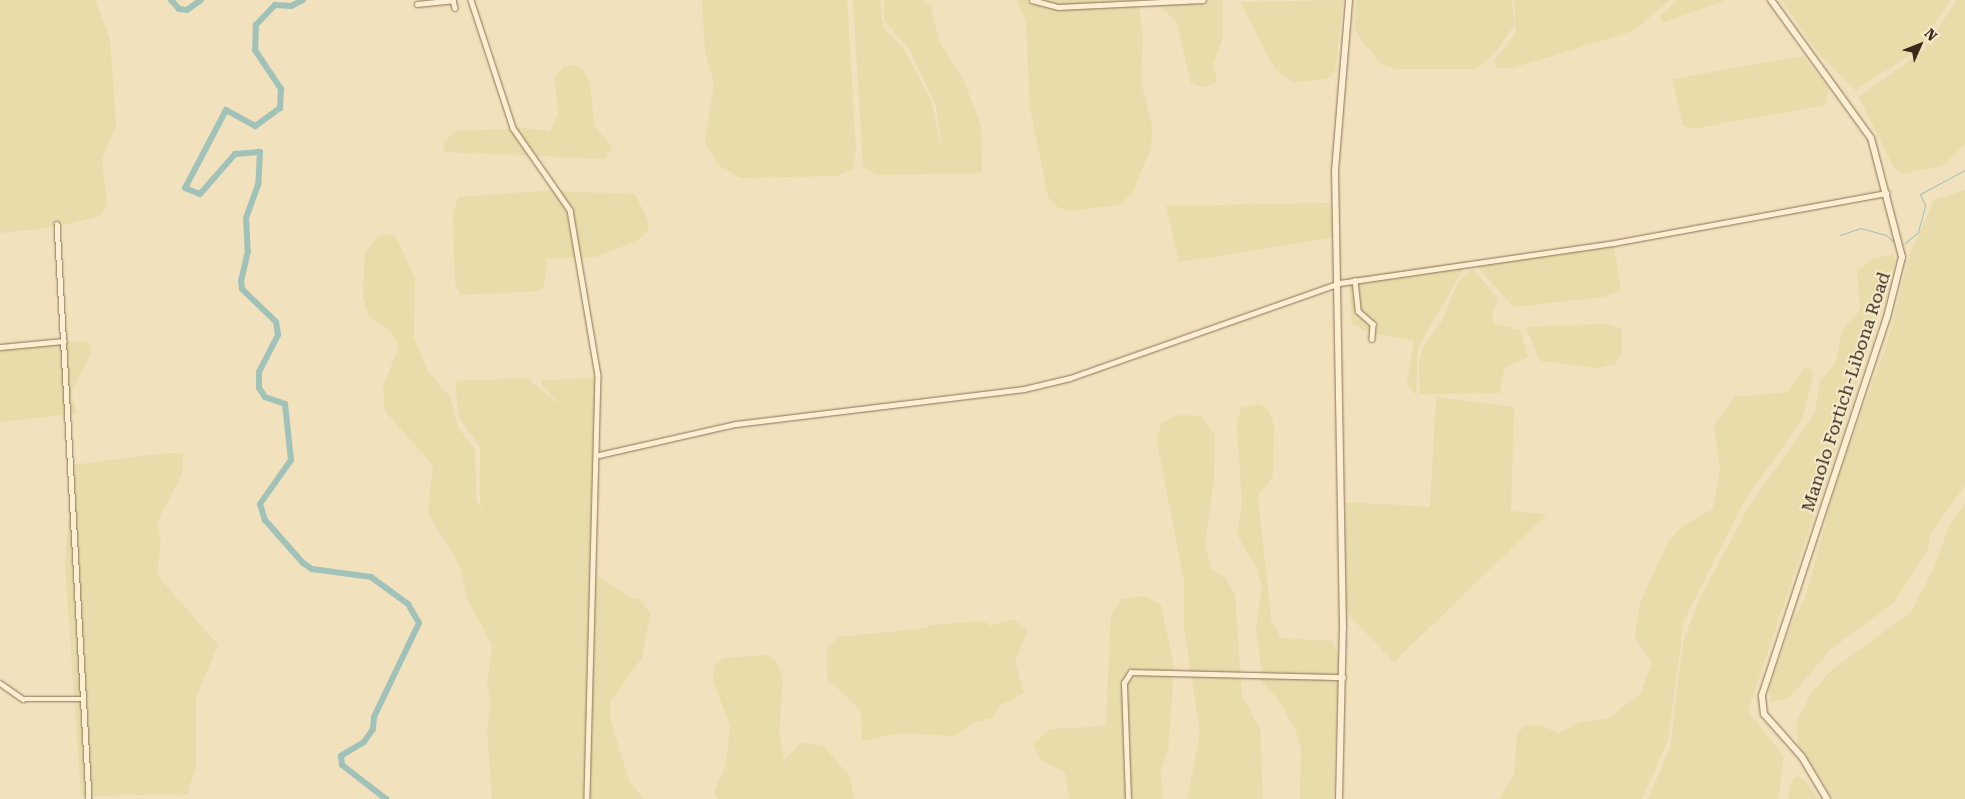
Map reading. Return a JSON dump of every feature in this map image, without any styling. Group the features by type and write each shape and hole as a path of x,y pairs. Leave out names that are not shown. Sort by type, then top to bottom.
{"main road":[{"name":"Manolo Fortich-Libona Road","path":"1771,0 1871,138 1888,193 1901,245 1901,268 1761,700 1768,720 1802,757 1827,799"}],"street":[{"path":"417,4 453,0 455,8"},
{"path":"471,0 513,128 572,216 598,375 598,455 587,799"},
{"path":"1032,0 1058,7 1203,0"},
{"path":"1339,799 1344,678 1340,283 1335,171 1349,0"},
{"path":"598,455 736,424 1024,390 1084,373 1340,283 1614,243 1888,193"},
{"path":"57,224 89,799"},
{"path":"1355,280 1358,311 1373,324 1372,339"},
{"path":"0,347 64,341"},
{"path":"1128,799 1124,683 1131,672 1344,678"},
{"path":"0,683 23,700 84,699"}],"shaded area":[{"path":"0,0 95,0 110,40 116,125 102,159 107,206 99,216 57,227 0,233"},
{"path":"702,0 847,0 856,151 852,170 835,176 740,178 717,164 705,141 714,83 705,51"},
{"path":"853,0 880,0 883,27 905,51 931,101 944,159 936,106 910,50 884,20 884,0 922,0 931,7 939,41 964,81 981,126 982,173 876,175 863,166"},
{"path":"1017,0 1138,0 1143,35 1141,81 1152,127 1151,148 1132,193 1118,205 1070,211 1059,208 1048,197 1030,108 1026,21"},
{"path":"1159,0 1223,0 1223,38 1213,64 1217,80 1214,84 1202,87 1191,83 1176,20 1161,8"},
{"path":"1343,0 1335,72 1327,79 1293,82 1275,69 1240,2"},
{"path":"1356,0 1511,0 1515,24 1495,53 1476,69 1396,69 1381,63 1361,40 1355,28"},
{"path":"1514,0 1670,0 1633,31 1513,68 1497,68 1494,61 1516,33"},
{"path":"1677,0 1725,0 1662,23 1660,16"},
{"path":"1781,0 1950,0 1918,50 1855,90 1820,55"},
{"path":"1957,0 1965,0 1965,144 1942,166 1902,174 1894,168 1859,97 1923,51"},
{"path":"1803,56 1829,89 1825,105 1692,129 1683,125 1672,79"},
{"path":"572,65 582,69 590,82 594,125 612,147 605,159 445,152 443,143 455,131 525,128 550,131 558,114 555,77 564,66"},
{"path":"1965,190 1965,485 1930,535 1928,549 1893,603 1831,649 1789,698 1771,702 1769,689 1792,622 1805,599 1837,480 1889,337 1910,254 1934,200"},
{"path":"545,191 635,194 649,222 648,231 637,241 595,257 547,259 544,286 537,291 460,295 455,283 453,213 458,197"},
{"path":"1329,203 1337,237 1179,262 1166,206"},
{"path":"395,235 415,278 414,338 427,370 450,397 458,428 475,449 476,499 486,519 480,504 480,447 459,417 455,381 527,378 568,411 543,387 542,380 598,378 594,574 628,597 639,599 650,614 642,658 610,701 610,719 629,781 644,799 492,799 487,729 491,701 487,685 492,645 467,598 460,566 428,513 433,465 385,411 383,387 399,346 391,332 369,316 363,298 365,252 379,236"},
{"path":"1613,243 1621,290 1603,297 1513,307 1477,266"},
{"path":"1894,254 1895,266 1886,278 1882,304 1837,447 1748,711 1784,757 1778,799 1648,799 1670,748 1683,642 1698,602 1748,508 1815,413 1820,381 1835,365 1842,331 1860,309 1857,272 1872,259"},
{"path":"1468,261 1418,347 1416,395 1407,383 1414,341 1368,332 1352,323 1348,278"},
{"path":"1472,269 1499,299 1492,314 1494,324 1520,330 1528,357 1504,368 1500,393 1420,394 1419,362 1424,344 1443,320 1458,282"},
{"path":"1605,324 1622,329 1622,354 1615,364 1599,368 1540,361 1526,327"},
{"path":"75,341 89,342 92,351 71,392 77,413 0,422 0,348"},
{"path":"1804,368 1811,369 1813,377 1802,419 1744,502 1684,620 1668,739 1641,799 1499,799 1514,775 1517,736 1524,726 1540,725 1559,733 1580,722 1607,719 1641,693 1652,663 1635,637 1640,603 1669,540 1684,525 1713,509 1720,470 1714,425 1735,397 1789,392"},
{"path":"1436,397 1514,407 1511,511 1497,510 1547,514 1394,662 1343,609 1346,502 1430,507"},
{"path":"1259,404 1269,411 1274,425 1273,476 1258,496 1271,620 1281,638 1332,641 1340,657 1333,799 1300,799 1301,749 1296,731 1279,700 1256,676 1262,675 1256,629 1262,587 1256,566 1237,535 1242,505 1237,426 1241,408"},
{"path":"1177,415 1201,416 1215,435 1214,480 1205,542 1211,569 1225,577 1235,594 1242,697 1260,728 1263,799 1187,799 1200,734 1184,627 1184,581 1157,442 1161,423"},
{"path":"167,453 183,453 183,472 157,522 161,542 157,575 218,645 196,697 196,766 187,794 81,796 65,563 72,465"},
{"path":"1965,504 1965,799 1833,799 1797,743 1797,721 1812,692 1833,669 1911,612 1935,566 1949,526"},
{"path":"1145,596 1161,605 1174,667 1168,749 1160,772 1163,799 1069,799 1065,772 1040,759 1033,744 1051,729 1106,726 1111,614 1122,599"},
{"path":"1014,619 1027,631 1015,662 1024,693 1001,705 992,718 972,723 954,736 898,733 862,741 861,710 827,679 827,648 839,637 927,628 928,625 984,621 990,626"},
{"path":"766,655 776,661 783,678 779,732 784,761 801,743 822,745 850,776 854,799 717,799 714,792 726,765 730,726 713,680 714,666 724,658"},
{"path":"1797,776 1806,781 1818,799 1788,799 1791,782"}],"waterway":[{"path":"171,0 179,9 187,10 201,0"},
{"path":"303,0 291,6 275,5 256,25 255,50 281,89 280,108 255,126 226,110 185,188 200,194 235,154 260,152 258,185 246,218 248,251 241,281 242,289 276,322 278,335 259,372 259,388 265,397 285,404 291,460 260,504 265,520 303,563 312,569 371,577 408,604 419,623 374,717 373,729 364,742 341,756 342,765 386,799"},
{"path":"1905,243 1918,232 1925,205 1920,194 1965,170"},
{"path":"1840,235 1860,228 1886,235 1896,244"}]}
